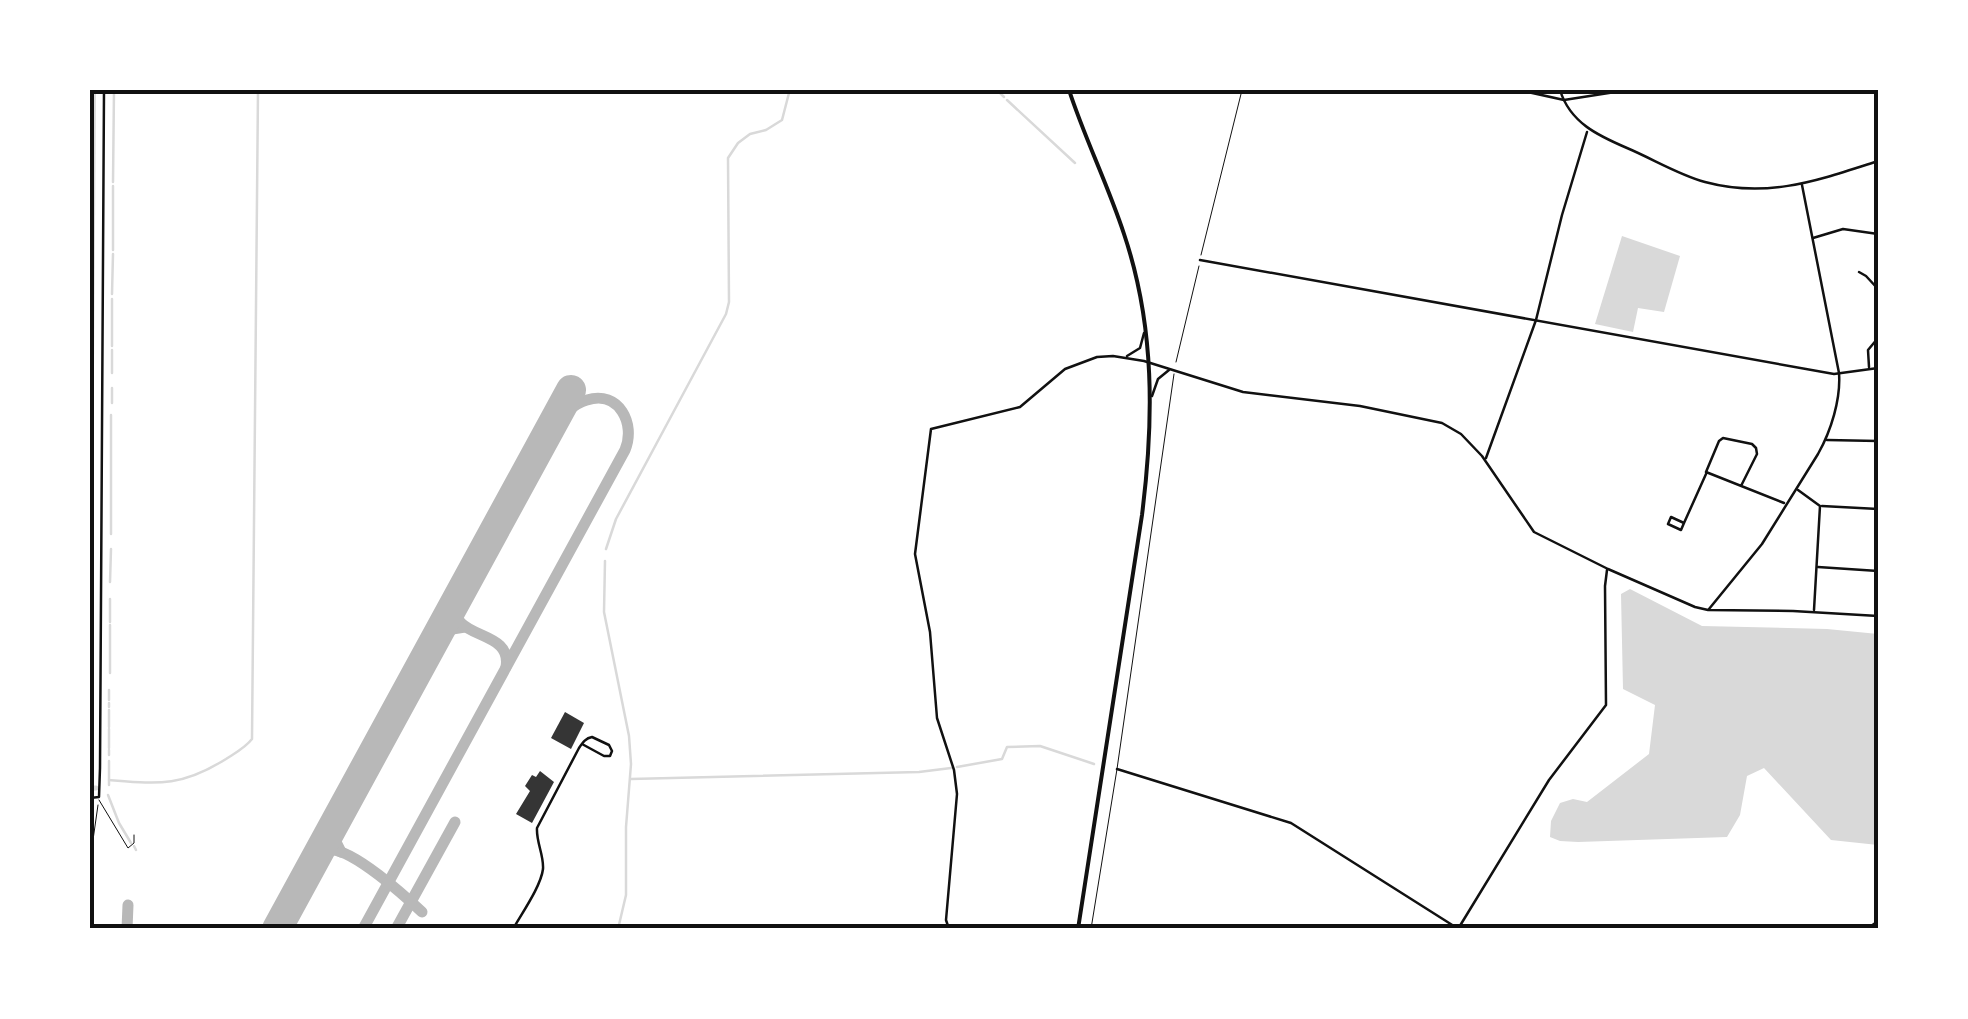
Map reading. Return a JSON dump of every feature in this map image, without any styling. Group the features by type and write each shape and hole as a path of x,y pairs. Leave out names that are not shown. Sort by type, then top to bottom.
{"main road":[{"path":"1069,90 1125,236 1145,316 1151,397 1142,515 1078,929"}],"street":[{"path":"90,798 99,800 104,90"},
{"path":"1519,90 1564,100 1628,90"},
{"path":"1560,90 1589,130 1706,182 1769,188 1802,185 1878,160"},
{"path":"1486,460 1536,320 1562,215 1589,130"},
{"path":"1708,610 1747,565 1826,440 1838,394 1839,373 1802,185"},
{"path":"1812,238 1842,229 1878,234"},
{"path":"1200,260 1839,373 1878,368"},
{"path":"1858,272 1878,289"},
{"path":"949,929 946,920 957,794 954,770 937,718 930,632 915,554 931,428 1020,407 1065,370 1096,357 1134,353 1142,346 1145,316"},
{"path":"1869,369 1868,352 1878,338"},
{"path":"1122,356 1238,391 1360,406 1442,423 1461,434 1486,460 1531,530 1695,607 1878,616"},
{"path":"1151,397 1158,379 1173,370"},
{"path":"1684,523 1722,438 1730,437 1756,448 1757,454 1741,486"},
{"path":"1826,440 1878,441"},
{"path":"1706,472 1786,504"},
{"path":"1796,489 1820,506 1878,510"},
{"path":"1814,612 1820,506"},
{"path":"1816,567 1878,571"},
{"path":"1118,769 1290,823 1458,929 1549,780 1606,705 1608,568"},
{"path":"513,929 541,877 543,861 537,828 582,744 595,738 610,746 612,754 604,756 582,744"},
{"path":"1866,929 1878,921"}],"lane":[{"path":"1091,929 1118,769 1173,370"},
{"path":"99,800 128,848 134,843 134,835"},
{"path":"90,861 99,800"}],"path":[{"path":"1173,370 1242,90"}],"shaded area":[{"path":"90,90 96,90 91,787 90,787"},
{"path":"1622,236 1680,256 1664,312 1638,308 1633,332 1595,324"},
{"path":"1630,589 1702,626 1878,634 1878,845 1831,840 1764,768 1747,776 1740,815 1727,837 1578,842 1550,837 1551,821 1560,803 1573,799 1587,802 1649,754 1655,705 1623,689 1621,594"}],"building":[{"path":"565,712 584,723 571,749 551,738"},
{"path":"540,771 554,782 532,823 516,814 530,791 525,786"}],"waterway":[{"path":"113,182 114,90"},
{"path":"109,780 169,782 196,775 252,739 258,90"},
{"path":"606,549 616,519 726,314 728,158 750,134 782,120 789,93 795,90"},
{"path":"997,90 1004,97"},
{"path":"1007,100 1075,163"},
{"path":"113,186 113,250"},
{"path":"112,294 113,254"},
{"path":"112,299 112,346"},
{"path":"112,350 112,373"},
{"path":"112,388 112,403"},
{"path":"111,415 111,534"},
{"path":"110,582 111,549"},
{"path":"605,561 604,612 631,764 626,895 618,929"},
{"path":"110,599 110,622"},
{"path":"110,625 110,673"},
{"path":"109,690 109,700"},
{"path":"109,710 109,727"},
{"path":"109,729 109,748"},
{"path":"957,767 1002,759 1007,747 1040,746 1094,764"},
{"path":"109,750 109,755"},
{"path":"109,761 109,785"},
{"path":"631,779 951,768"},
{"path":"90,788 96,788"},
{"path":"108,795 131,843"},
{"path":"134,846 136,850"}],"taxiway":[{"path":"363,929 628,440 622,412 608,400 598,398 576,405 549,430"},
{"path":"456,601 461,623 500,646 506,667"},
{"path":"434,641 446,630 465,627"},
{"path":"338,818 334,838 341,852"},
{"path":"396,929 455,822"},
{"path":"316,857 324,851 340,851 378,875 422,912"},
{"path":"127,929 128,905"}],"runway":[{"path":"277,929 571,390"}]}
